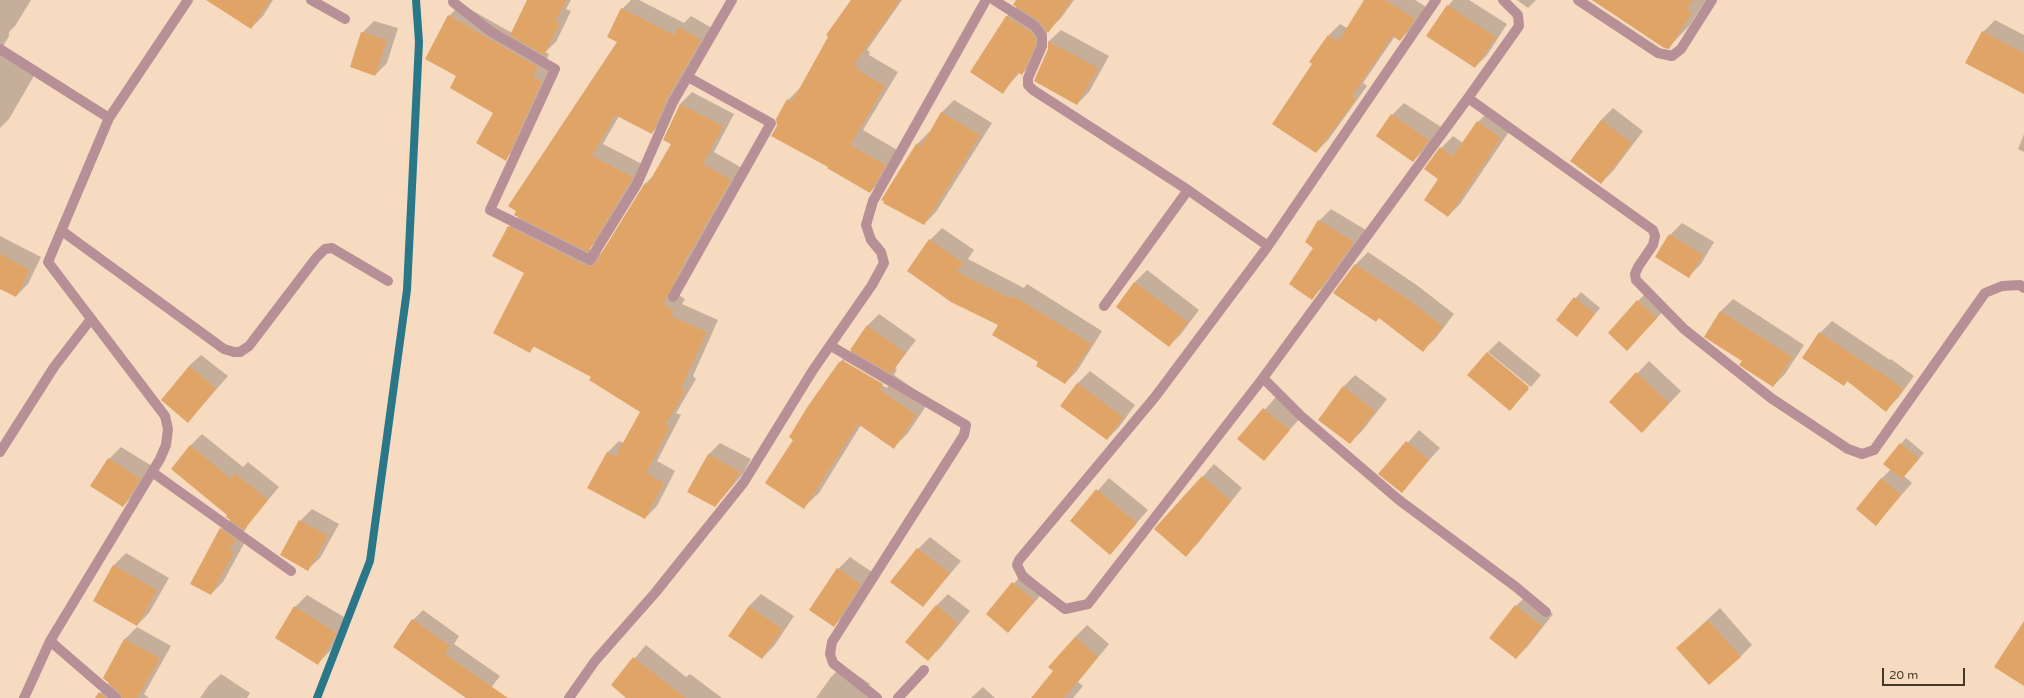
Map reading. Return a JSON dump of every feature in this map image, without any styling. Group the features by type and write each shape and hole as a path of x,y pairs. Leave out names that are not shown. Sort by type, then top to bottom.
{"street":[{"path":"24,698 50,641 152,472 166,444 168,429 165,416 48,262 109,118 188,0"},
{"path":"311,0 345,19"},
{"path":"453,2 490,31 555,69 490,210 590,260 637,184 673,102 732,0"},
{"path":"568,698 595,661 655,593 744,482 814,370 884,263 881,252 871,240 866,225 873,201 986,0"},
{"path":"994,0 1035,26 1042,36 1042,46 1028,78 1028,85 1033,90 1188,190 1268,246"},
{"path":"1436,0 1268,246 1155,397 1019,560 1017,565 1023,577 1065,609 1088,604 1263,378 1468,98 1518,26 1518,15 1503,0"},
{"path":"1578,0 1658,53 1672,56 1682,49 1712,0"},
{"path":"0,49 109,118"},
{"path":"673,297 771,123 688,77"},
{"path":"1468,98 1653,230 1656,236 1653,245 1638,267 1635,274 1636,280 1690,334 1771,398 1848,449 1862,454 1874,450 1985,293 2002,286 2020,285 2024,288"},
{"path":"1104,306 1188,190"},
{"path":"62,231 224,349 234,352 240,352 249,346 316,258 325,249 332,248 388,282"},
{"path":"0,452 54,367 91,318"},
{"path":"831,346 966,424 964,435 832,642 830,654 834,663 877,698"},
{"path":"1263,378 1301,416 1399,500 1516,587 1546,612"},
{"path":"152,472 291,571"},
{"path":"50,641 116,698"},
{"path":"898,698 924,670"}],"building":[{"path":"206,0 270,0 251,29"},
{"path":"527,0 567,0 555,21 560,23 544,55 510,35"},
{"path":"851,0 900,0 854,64 857,66 856,69 885,86 850,145 886,165 870,193 827,168 828,167 771,136 777,126 776,119 787,99 792,102 828,37 826,35"},
{"path":"1016,0 1072,0 1048,33 1039,21 1013,5"},
{"path":"1364,0 1385,0 1415,19 1400,41 1392,36 1352,96 1356,99 1316,153 1272,124 1312,64 1309,62 1328,35 1338,42"},
{"path":"1592,0 1693,0 1687,9 1692,12 1669,49 1664,48"},
{"path":"1447,5 1496,37 1475,68 1426,36"},
{"path":"621,8 674,35 679,27 701,40 667,99 652,134 615,115 592,156 633,177 588,252 514,215 516,211 508,206 617,42 607,37"},
{"path":"448,15 538,67 533,77 542,81 506,161 476,143 493,113 450,88 456,76 425,59"},
{"path":"1006,16 1030,31 1036,38 1036,45 1022,75 1017,72 1003,94 970,72"},
{"path":"1982,31 2024,53 2024,94 1965,63"},
{"path":"361,32 387,40 375,76 350,67"},
{"path":"1048,41 1098,68 1077,105 1034,81 1048,49"},
{"path":"680,104 723,126 703,164 731,180 684,261 685,262 663,304 674,311 671,316 707,332 681,388 685,391 665,425 670,427 646,473 664,483 645,519 587,488 607,452 615,457 640,412 589,380 591,377 533,346 530,353 493,333 524,273 492,256 508,226 587,266 594,265 645,183 648,184 671,144 663,140"},
{"path":"941,112 980,135 924,225 883,203 884,201 881,200 916,144 921,147"},
{"path":"1391,114 1429,140 1413,162 1376,136"},
{"path":"1601,120 1632,143 1601,184 1570,161"},
{"path":"1477,121 1501,138 1448,217 1424,200 1438,179 1424,169 1440,147 1453,156"},
{"path":"1318,220 1354,242 1312,300 1289,284 1313,248 1305,242"},
{"path":"1669,234 1703,255 1689,278 1655,257"},
{"path":"929,239 963,263 957,272 1012,299 1014,296 1091,344 1065,384 1036,366 1038,362 992,335 998,325 951,302 907,271"},
{"path":"0,254 30,270 16,297 0,289"},
{"path":"1355,264 1406,298 1443,326 1423,352 1379,318 1376,322 1333,293"},
{"path":"1134,282 1188,322 1169,347 1116,307"},
{"path":"1574,297 1595,314 1577,337 1556,320"},
{"path":"1637,300 1657,318 1627,351 1608,333"},
{"path":"1720,311 1792,357 1773,387 1739,365 1742,361 1704,337"},
{"path":"867,325 905,353 891,374 850,350"},
{"path":"1819,332 1877,371 1878,370 1903,389 1886,412 1847,381 1844,386 1802,358"},
{"path":"1487,352 1529,387 1510,411 1467,375"},
{"path":"842,360 883,384 880,390 916,415 894,449 858,424 804,509 765,483 793,440 789,437 808,406 839,362 841,363"},
{"path":"189,366 216,388 188,423 161,400"},
{"path":"1636,372 1669,403 1642,433 1609,402"},
{"path":"1077,383 1123,417 1107,440 1060,406"},
{"path":"1343,386 1375,411 1350,444 1318,420"},
{"path":"1263,408 1290,430 1264,461 1237,439"},
{"path":"1406,441 1429,460 1402,493 1378,474"},
{"path":"1900,443 1919,459 1902,479 1883,464"},
{"path":"190,445 231,479 235,473 268,500 244,530 226,517 227,515 171,469"},
{"path":"708,454 740,472 731,487 715,507 687,492"},
{"path":"108,458 141,479 123,507 90,486"},
{"path":"1202,476 1231,501 1186,557 1154,529"},
{"path":"1881,478 1901,495 1876,526 1856,509"},
{"path":"1096,489 1137,523 1110,555 1070,521"},
{"path":"299,520 328,536 308,571 280,555"},
{"path":"220,528 236,540 229,549 234,552 211,595 190,584"},
{"path":"917,548 950,573 923,607 890,582"},
{"path":"113,565 157,590 137,626 93,601"},
{"path":"837,568 861,584 834,627 809,610"},
{"path":"1012,582 1035,601 1008,633 986,614"},
{"path":"936,605 958,623 928,661 905,642"},
{"path":"1515,605 1542,626 1516,659 1489,638"},
{"path":"294,606 337,633 318,665 275,638"},
{"path":"749,606 782,629 762,659 728,636"},
{"path":"412,619 450,646 445,654 508,698 466,698 393,647"},
{"path":"1708,620 1741,657 1709,685 1676,648"},
{"path":"2024,621 2024,686 1994,667"},
{"path":"1075,637 1098,657 1064,698 1031,698 1053,671 1048,667"},
{"path":"124,639 160,658 137,698 122,698 120,693 103,678"},
{"path":"633,657 686,698 626,698 611,685"},
{"path":"99,692 106,698 95,698"}],"waterway":[{"path":"317,698 370,561 407,290 419,42 416,0"}]}
